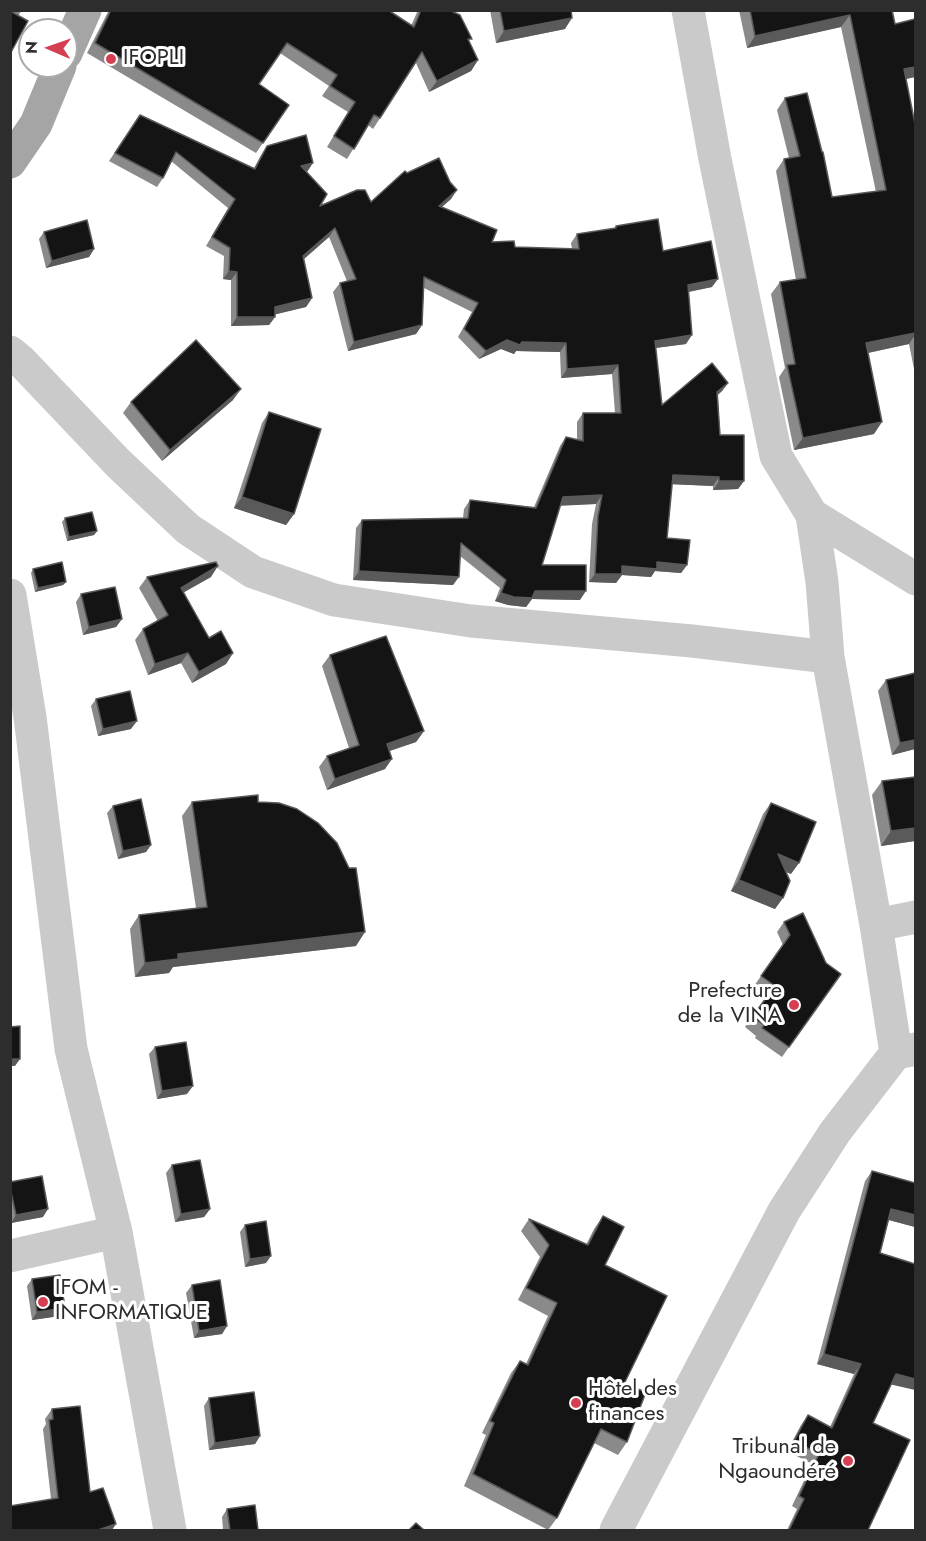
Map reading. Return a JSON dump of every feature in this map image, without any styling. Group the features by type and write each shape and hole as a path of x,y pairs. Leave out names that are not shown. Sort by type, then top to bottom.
{"main road":[{"path":"78,26 85,10"},
{"path":"10,162 36,123 55,78"}],"street":[{"path":"616,1530 784,1211 835,1132 906,1051 876,925 828,657 822,582 812,515 776,456 715,159 688,10"},
{"path":"10,352 118,463 188,529 253,572 334,600 471,621 692,641 828,657"},
{"path":"812,515 915,579"},
{"path":"10,595 30,717 71,1049 116,1232 170,1530"},
{"path":"876,925 915,917"},
{"path":"10,1256 116,1232"}],"building":[{"path":"111,10 388,10 414,27 421,10 449,10 460,15 472,39 468,39 478,60 437,81 422,52 380,118 374,115 354,149 334,136 355,102 330,86 337,75 287,43 259,84 289,105 263,143 95,43"},
{"path":"500,10 571,10 572,18 504,31"},
{"path":"750,10 892,10 895,24 915,19 915,67 904,69 915,124 915,333 866,343 882,422 803,438 787,365 795,364 780,282 806,278 784,159 800,156 785,98 807,93 832,197 886,190 850,15 755,36"},
{"path":"10,13 23,18 18,18 18,39 10,54"},
{"path":"140,115 255,169 267,146 306,135 313,163 301,166 327,194 320,206 357,190 365,190 371,202 405,171 407,173 439,158 450,182 457,190 439,206 497,230 492,242 514,241 515,247 579,249 577,234 658,219 663,251 711,241 718,279 688,285 692,335 655,341 662,405 712,363 728,383 717,392 720,435 744,435 744,481 719,481 719,477 673,475 667,538 690,540 687,565 657,562 657,569 622,566 622,574 595,574 598,516 602,495 563,497 542,565 586,565 586,591 535,591 532,598 514,597 501,593 506,580 461,543 459,577 359,571 362,520 468,518 470,500 536,508 566,437 583,441 583,413 621,413 618,365 567,369 566,343 522,342 520,345 507,340 486,351 464,329 478,303 424,277 422,325 354,342 340,283 356,279 335,228 303,256 312,298 275,307 275,317 237,317 237,272 229,271 230,248 212,237 235,199 176,152 163,178 115,153"},
{"path":"87,220 94,249 52,261 44,232"},
{"path":"196,340 241,389 170,450 131,402"},
{"path":"269,412 321,429 294,514 242,497"},
{"path":"92,512 97,531 69,537 65,518"},
{"path":"62,562 66,582 38,588 33,569"},
{"path":"216,562 218,566 181,588 209,638 221,631 233,653 199,672 188,653 155,664 143,629 168,615 147,577"},
{"path":"115,587 122,619 89,627 81,594"},
{"path":"386,636 424,731 387,744 392,759 335,779 327,756 359,745 330,655"},
{"path":"915,673 915,740 900,743 886,680"},
{"path":"130,691 137,721 103,729 96,699"},
{"path":"915,777 915,828 891,831 882,781"},
{"path":"258,795 258,802 279,803 297,809 318,823 337,843 349,868 356,868 365,932 178,954 178,959 145,963 139,915 207,907 192,802"},
{"path":"141,799 151,845 123,851 113,806"},
{"path":"771,803 816,822 799,863 778,854 790,881 783,898 739,880"},
{"path":"803,913 826,963 841,974 789,1047 762,1028 764,1025 752,1017 775,986 761,976 790,935 784,922"},
{"path":"20,1026 20,1059 10,1059 10,1027"},
{"path":"186,1042 193,1086 162,1091 155,1047"},
{"path":"200,1160 210,1209 181,1214 172,1165"},
{"path":"872,1171 915,1183 915,1215 891,1209 880,1253 915,1264 915,1379 896,1374 873,1423 910,1440 868,1530 789,1530 804,1499 799,1496 819,1454 794,1441 808,1415 832,1428 861,1364 824,1354"},
{"path":"42,1176 48,1209 16,1215 10,1182"},
{"path":"603,1216 624,1227 605,1265 667,1296 624,1384 646,1392 627,1442 601,1429 557,1518 473,1474 494,1423 490,1421 520,1361 528,1365 557,1303 526,1288 549,1245 529,1219 588,1245"},
{"path":"266,1221 271,1256 250,1259 245,1225"},
{"path":"60,1275 65,1308 37,1312 32,1279"},
{"path":"220,1280 227,1326 199,1331 192,1285"},
{"path":"254,1392 260,1436 215,1443 209,1398"},
{"path":"80,1406 90,1492 103,1488 116,1524 98,1530 10,1530 10,1506 58,1498 49,1420 53,1419 52,1409"},
{"path":"255,1505 258,1530 230,1530 227,1509"},
{"path":"416,1523 424,1530 409,1530"}],"place":[{"name":"IFOPLI","path":"111,59"},
{"name":"Prefecture de la VINA","path":"794,1005"},
{"name":"IFOM - INFORMATIQUE","path":"43,1302"},
{"name":"Hôtel des finances","path":"576,1403"},
{"name":"Tribunal de Ngaoundéré","path":"848,1461"}]}
